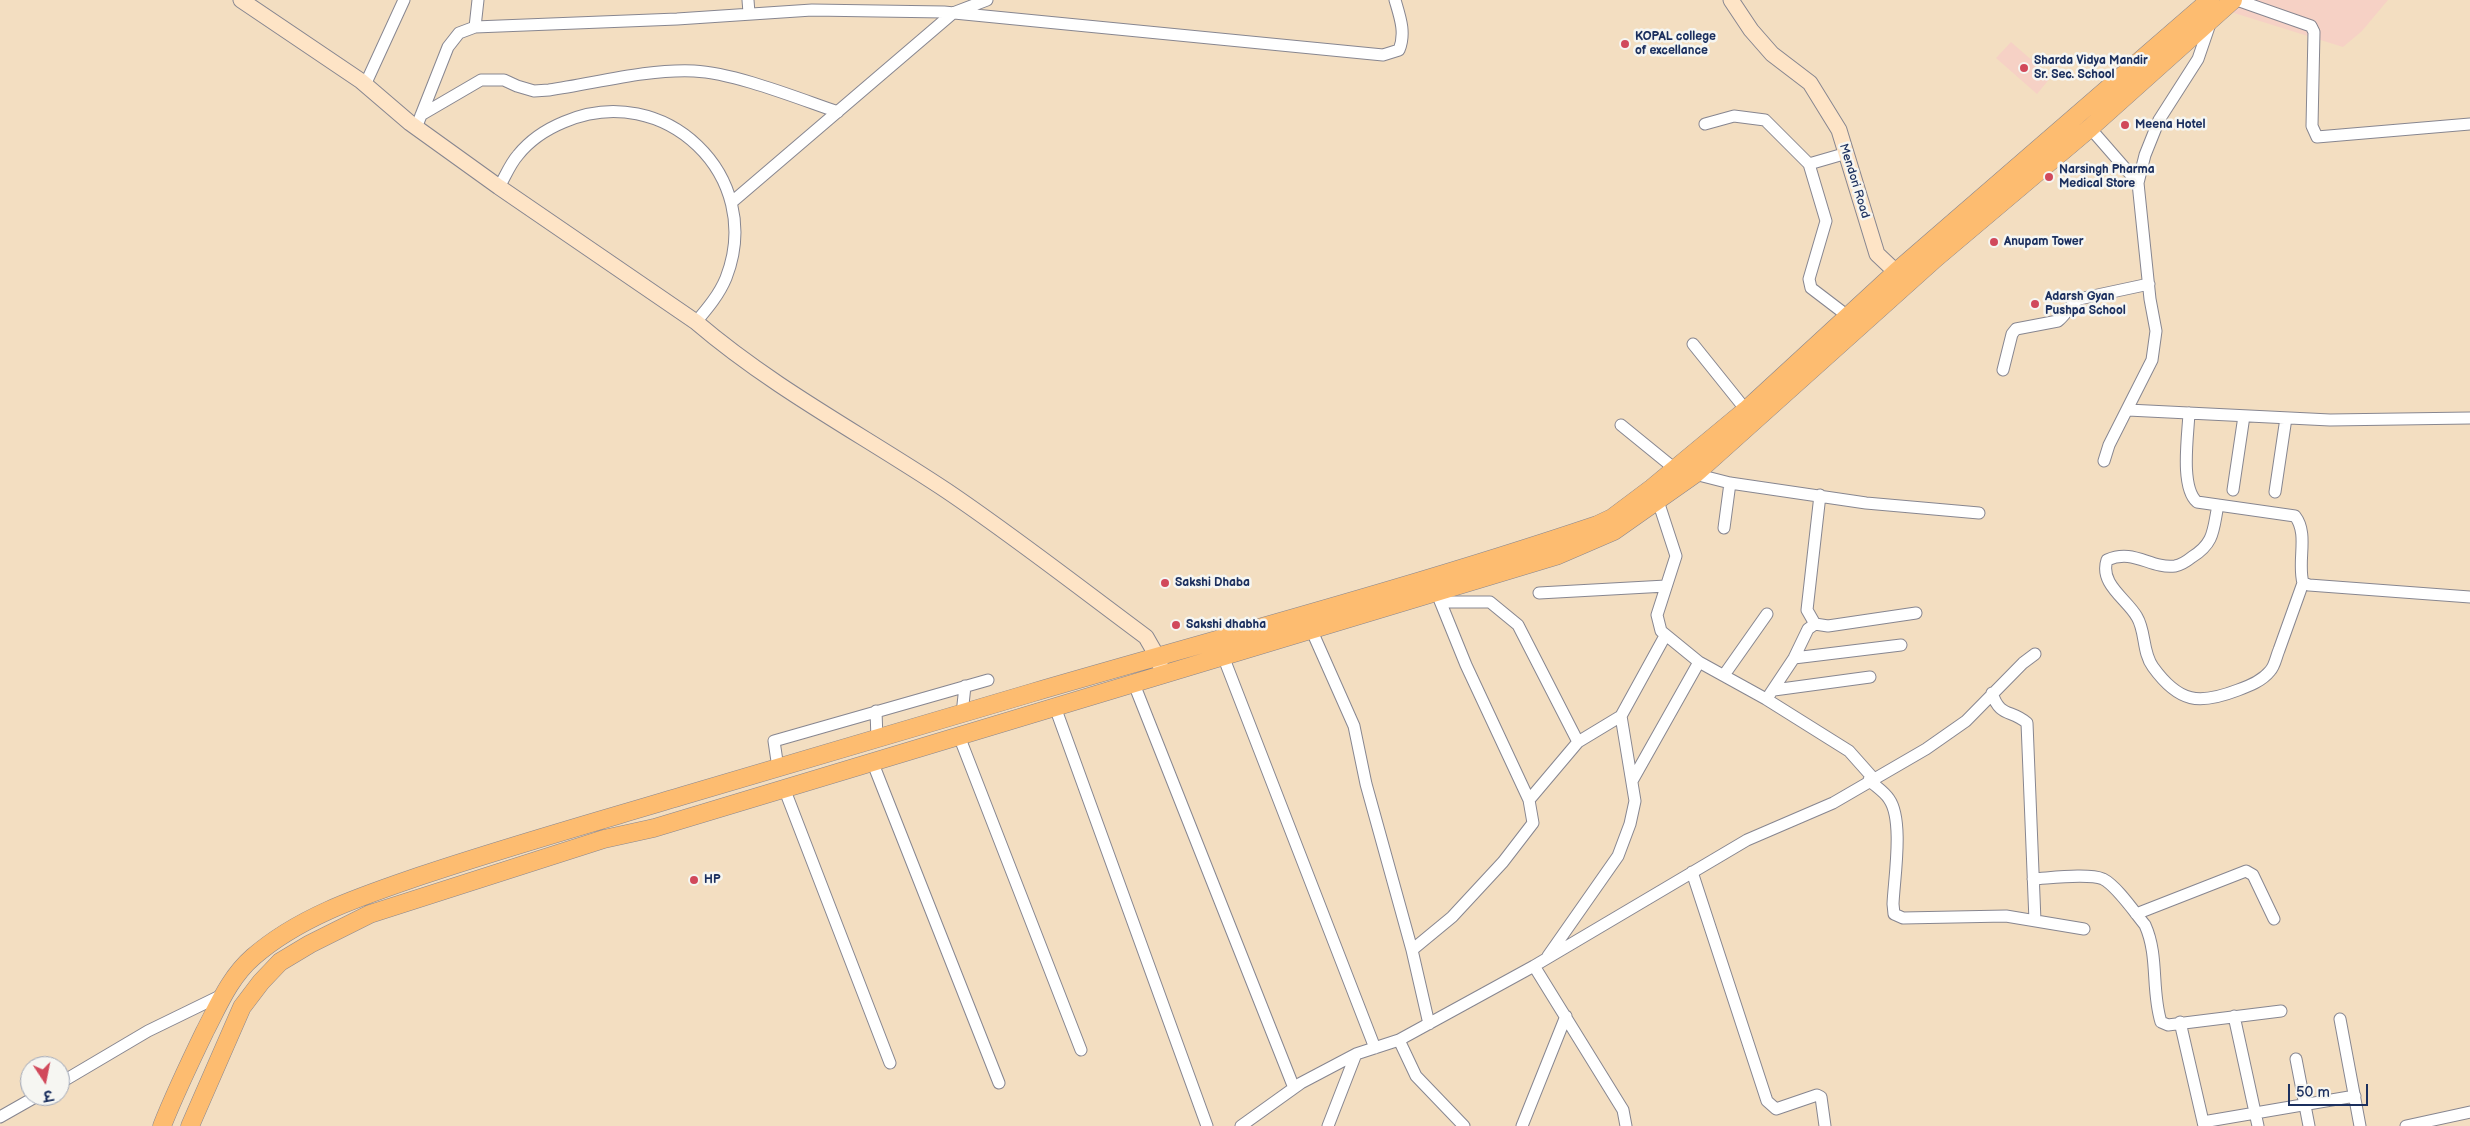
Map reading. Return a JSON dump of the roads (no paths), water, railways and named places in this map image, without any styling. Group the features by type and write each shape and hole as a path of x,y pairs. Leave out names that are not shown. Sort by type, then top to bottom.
{"main road":[{"path":"190,1126 242,1008 261,982 280,962 310,944 370,914 604,839 654,828 904,751 1134,684 1161,666 1278,623 1407,583 1496,559 1612,518 1746,410 1896,272 2210,0"},
{"path":"162,1126 178,1085 230,982 252,958 275,941 332,909 366,895 472,858 962,714 1161,666 1223,656 1310,629 1439,596 1556,556 1614,531 1695,474 1857,331 1937,257 2073,143 2233,0"},
{"path":"2061,129 2073,143"},
{"path":"2031,154 2044,167"},
{"path":"898,733 904,751"}],"street":[{"path":"241,0 365,85 416,122 499,188 696,322 717,340 802,401 946,491 1007,534 1146,637 1161,666"},
{"path":"365,85 404,0"},
{"path":"475,27 478,0"},
{"path":"748,0 749,13"},
{"path":"943,0 948,13"},
{"path":"732,202 838,112 948,13 987,0"},
{"path":"416,122 448,47 459,33 475,27 677,19 812,5 906,6 948,13 1383,55 1399,50 1403,41 1402,28 1395,0"},
{"name":"Mendori Road","path":"1731,0 1751,30 1772,54 1810,83 1839,130 1877,254 1896,272"},
{"path":"2237,0 2311,26 2314,32 2312,126 2317,137 2470,124"},
{"path":"2104,461 2109,445 2152,360 2156,331 2138,183 2145,154 2159,120 2198,59 2212,20"},
{"path":"416,122 481,80 504,80 517,86 534,90 549,90 672,71 696,71 728,77 838,112"},
{"path":"499,188 518,154 547,129 582,114 621,110 658,119 691,138 717,167 732,202 735,237 733,254 726,279 713,302 696,322"},
{"path":"1705,124 1734,116 1765,120 1809,164 1826,221 1809,279 1811,288 1849,317"},
{"path":"2090,128 2138,183"},
{"path":"1809,164 1847,152"},
{"path":"2003,370 2012,334 2016,329 2058,321 2063,317 2071,304 2079,299 2149,284"},
{"path":"1692,344 1746,410"},
{"path":"2128,410 2330,420 2470,418"},
{"path":"2189,413 2188,490 2197,502 2218,505 2295,516 2302,529 2301,575 2303,583 2271,671 2254,684 2219,697 2199,701 2181,694 2153,667 2146,653 2139,620 2111,586 2105,565 2107,560 2114,556 2129,555 2166,565 2175,566 2184,562 2207,546 2211,539 2218,505"},
{"path":"2233,490 2244,416"},
{"path":"2275,492 2286,418"},
{"path":"1621,425 1675,469 1730,483 1866,503 1979,513"},
{"path":"1724,528 1730,483"},
{"path":"1815,624 1807,610 1820,495"},
{"path":"1658,501 1676,556 1657,615 1661,632 1699,662 1724,676 1770,694 1849,751 1889,798 1894,809 1896,824 1894,914 1903,918 2006,916 2084,929"},
{"path":"2303,583 2470,597"},
{"path":"1539,594 1666,586"},
{"path":"1412,950 1452,917 1503,862 1533,822 1529,800 1466,665 1439,596 1490,602 1518,625 1578,742"},
{"path":"1770,694 1794,658 1808,629 1815,624 1828,626 1916,613"},
{"path":"1724,676 1767,614"},
{"path":"1310,629 1354,726 1366,784 1412,950 1430,1024"},
{"path":"1529,800 1578,742 1621,716 1665,636"},
{"path":"1794,658 1900,645"},
{"path":"1241,1126 1294,1088 1356,1054 1399,1040 1430,1024 1534,966 1747,840 1833,803 1871,779 1926,749 1966,721 1992,693 2035,654"},
{"path":"1223,656 1375,1048"},
{"path":"1632,781 1699,662"},
{"path":"1770,694 1870,677"},
{"path":"778,768 774,741 988,680"},
{"path":"1134,684 1294,1088"},
{"path":"962,714 964,686"},
{"path":"1992,693 1996,705 2002,711 2027,723 2035,921"},
{"path":"1055,707 1208,1126"},
{"path":"876,711 878,739"},
{"path":"1546,959 1618,856 1635,801 1621,716"},
{"path":"959,736 1082,1050"},
{"path":"872,761 999,1084"},
{"path":"784,788 890,1062"},
{"path":"2136,914 2246,871 2253,875 2274,919"},
{"path":"1692,872 1766,1101 1776,1109 1817,1096 1821,1097 1826,1126"},
{"path":"2033,879 2102,879 2110,884 2145,925 2153,944 2157,1010 2161,1022 2168,1025 2180,1022 2281,1011"},
{"path":"1534,966 1623,1110 1626,1126"},
{"path":"70,1077 148,1031 224,994"},
{"path":"1522,1126 1566,1016"},
{"path":"2234,1016 2258,1126"},
{"path":"2340,1019 2360,1126"},
{"path":"2180,1022 2203,1124 2355,1096"},
{"path":"1399,1040 1416,1076 1464,1126"},
{"path":"1328,1126 1356,1054"},
{"path":"2296,1059 2310,1126"},
{"path":"0,1117 20,1106"},
{"path":"2406,1126 2470,1112"}],"place":[{"name":"KOPAL college of excellance","path":"1625,44"},
{"name":"Sharda Vidya Mandir Sr. Sec. School","path":"2024,68"},
{"name":"Meena Hotel","path":"2125,125"},
{"name":"Narsingh Pharma Medical Store","path":"2049,177"},
{"name":"Anupam Tower","path":"1994,242"},
{"name":"Adarsh Gyan Pushpa School","path":"2035,304"},
{"name":"Sakshi Dhaba","path":"1165,583"},
{"name":"Sakshi dhabha","path":"1176,625"},
{"name":"HP","path":"694,880"}]}
